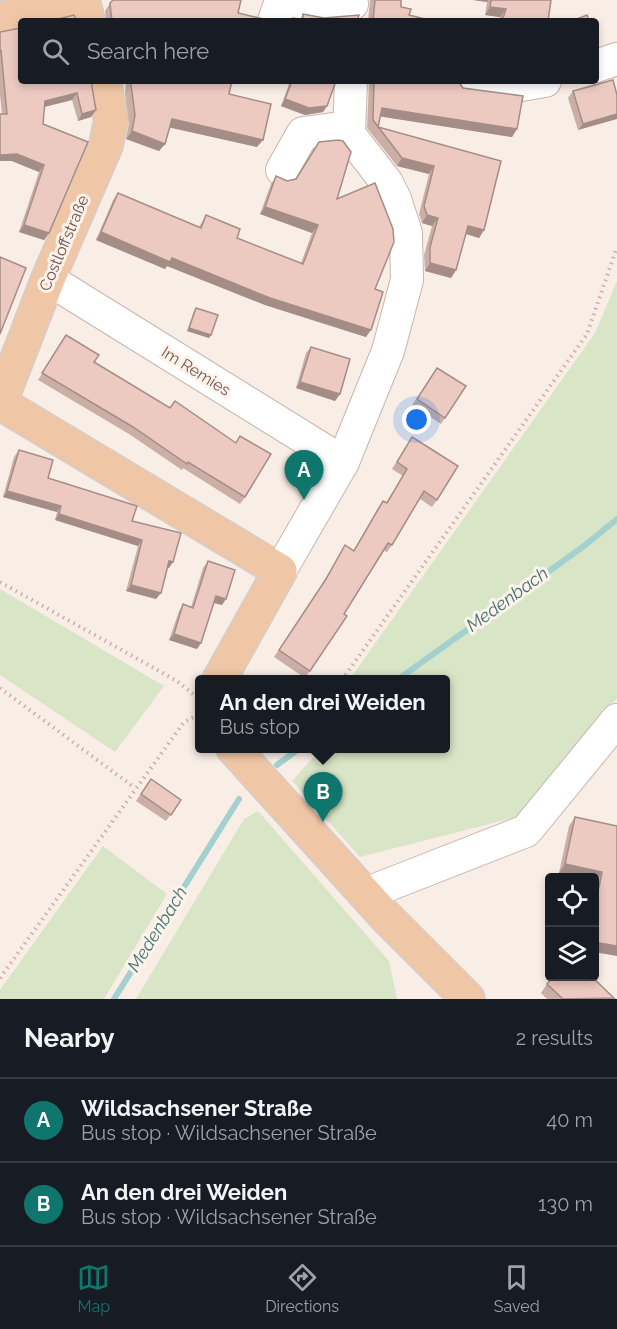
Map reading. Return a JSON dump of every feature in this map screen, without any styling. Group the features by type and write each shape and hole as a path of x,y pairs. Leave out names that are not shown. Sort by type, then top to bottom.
{"main road":[{"path":"0,19 84,0 87,18"},
{"name":"Costloffstraße","path":"105,84 110,109 110,133 48,279 0,403 280,571"},
{"path":"222,675 280,571"},
{"path":"238,753 452,994"}],"street":[{"path":"275,18 281,0"},
{"path":"290,0 319,6 352,8"},
{"path":"599,65 617,59"},
{"path":"280,571 343,462 388,351 406,280 408,249 402,216 387,183 353,141 348,127 351,84"},
{"path":"496,84 515,86 527,84"},
{"path":"282,170 303,134 348,127"},
{"name":"Im Remies","path":"48,279 343,462"},
{"path":"365,894 526,831 617,720"}],"path":[{"path":"346,675 586,334 617,248"},
{"path":"0,582 177,681 195,696"},
{"path":"0,688 135,788"},
{"path":"0,978 135,788 184,723 195,717"}],"green space":[{"path":"617,281 617,698 529,814 360,857 292,781 317,753 450,753 450,675 353,675 595,333"},
{"path":"0,589 164,686 115,752 0,675"},
{"path":"258,811 389,961 397,999 136,999 244,819"},
{"path":"103,846 167,894 104,999 0,999 0,990"}],"building":[{"path":"113,0 241,0 238,13 259,18 112,18 110,3"},
{"path":"375,0 401,0 401,7 411,9 409,15 421,18 373,18"},
{"path":"491,0 551,0 548,18 503,18 506,9 490,7"},
{"path":"303,14 324,18 303,18"},
{"path":"359,15 358,18 324,18"},
{"path":"18,29 18,84 92,84 96,110 82,114 77,93 45,101 43,124 88,142 49,233 24,225 44,165 17,154 0,155 0,114 7,114 0,32"},
{"path":"613,80 617,95 617,114 583,124 573,91"},
{"path":"231,84 229,94 271,104 263,140 172,119 165,144 132,131 135,115 131,85"},
{"path":"291,84 335,84 327,106 309,108 285,99"},
{"path":"374,84 460,84 463,88 523,96 517,129 382,108 378,127 373,120"},
{"path":"378,127 501,161 484,230 468,226 456,270 430,263 430,247 438,218 427,215 424,206 434,166 402,158"},
{"path":"343,141 351,152 337,199 375,183 393,229 394,242 375,289 383,292 371,330 270,298 172,258 170,262 101,232 118,193 201,228 206,215 240,229 237,238 303,264 318,225 265,207 276,176 287,181 296,179 319,142"},
{"path":"0,257 26,268 0,334"},
{"path":"196,308 218,315 211,335 189,328"},
{"path":"66,335 99,355 94,362 170,408 175,401 236,443 240,436 271,454 245,497 188,462 187,464 133,427 42,373"},
{"path":"311,347 350,359 340,394 300,382"},
{"path":"437,368 466,386 445,418 417,399"},
{"path":"412,437 458,466 437,500 424,491 392,545 388,543 344,614 347,616 310,671 279,650 326,579 345,545 354,551 383,501 387,503 407,469 397,462"},
{"path":"19,450 53,460 48,478 137,506 132,521 181,533 173,562 169,561 161,593 131,585 142,540 59,514 61,506 7,491"},
{"path":"208,561 235,570 226,599 216,596 201,643 174,634 183,604 193,608"},
{"path":"151,779 181,800 171,815 141,794"},
{"path":"575,817 617,826 617,946 599,943 599,887 602,872 565,864"},
{"path":"550,981 596,981 614,998 563,999 547,984"}],"waterway":[{"name":"Medenbach","path":"404,675 584,546 617,519"},
{"name":"Medenbach","path":"277,765 293,753"},
{"name":"Medenbach","path":"114,999 239,799"}],"place":[{"name":"Wildsachsener Straße","path":"304,500"},
{"name":"An den drei Weiden","path":"323,822"}]}
